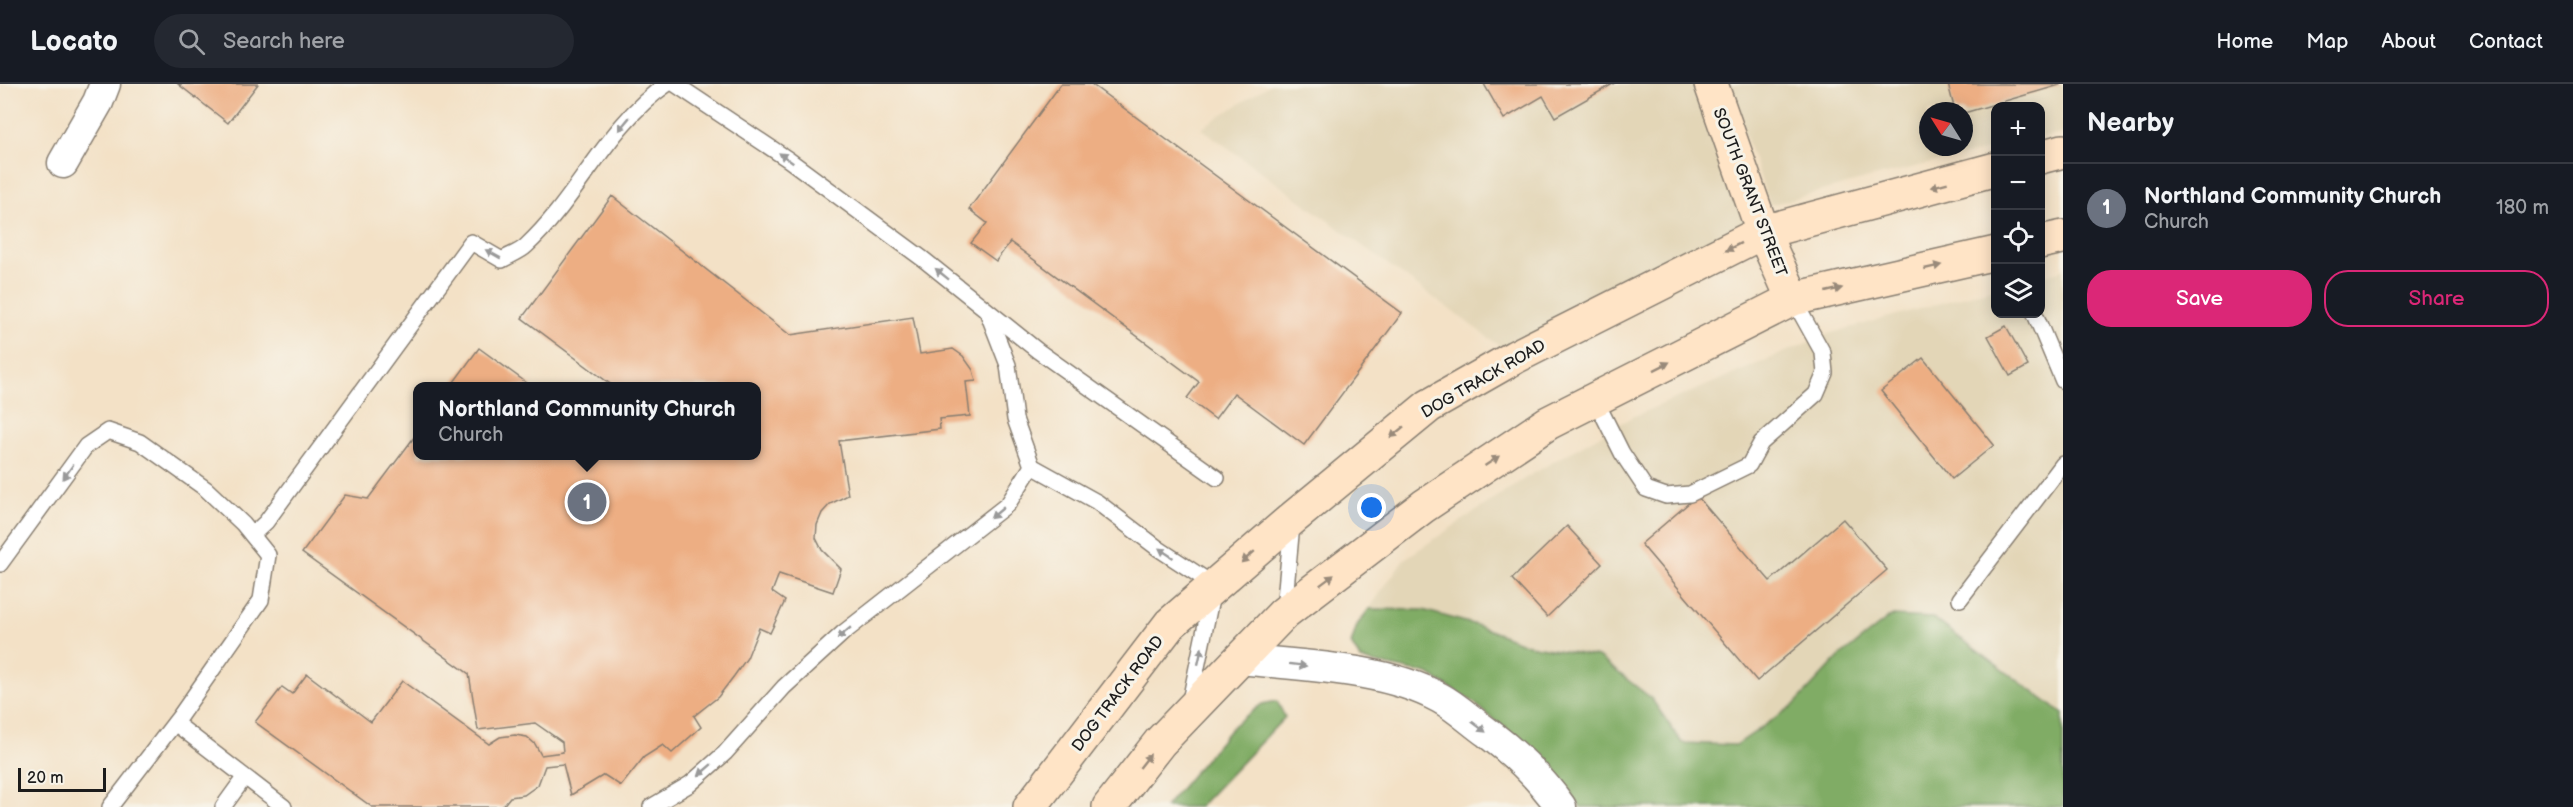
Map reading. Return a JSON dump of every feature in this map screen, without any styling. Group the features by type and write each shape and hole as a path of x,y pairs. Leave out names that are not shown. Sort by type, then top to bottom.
{"main road":[{"name":"SOUTH GRANT STREET","path":"1711,84 1763,232 1793,299"},
{"path":"2045,156 2063,151"},
{"name":"DOG TRACK ROAD","path":"1030,807 1170,624 1293,518 1429,406 1515,357 1763,232 1991,171"},
{"path":"2045,242 2063,237"},
{"path":"1109,807 1160,742 1284,613 1424,506 1548,423 1793,299 1991,254"}],"street":[{"path":"63,163 98,102 105,84"},
{"path":"1240,659 1360,673 1401,683 1440,698 1516,754 1533,770 1561,807"}],"lane":[{"path":"252,535 266,522 471,242 502,260 525,247 560,207 627,120 667,84"},
{"path":"675,84 789,160 923,259 1038,351 1217,478"},
{"path":"1595,399 1622,453 1646,489 1666,496 1690,494 1749,465 1761,443 1816,394 1825,374 1823,353 1793,299"},
{"path":"987,311 1008,364 1015,419 1032,466 1097,502 1159,549 1214,585 1187,713"},
{"path":"2038,318 2056,347 2063,381"},
{"path":"0,564 86,446 108,431 140,442 206,489 243,524 268,555 261,600 175,723 110,807"},
{"path":"1960,598 2063,464"},
{"path":"651,807 690,784 724,753 784,687 843,633 1008,504 1032,466"},
{"path":"1284,613 1293,518"},
{"path":"175,723 284,807"},
{"path":"224,807 244,778"}],"shaded area":[{"path":"1271,84 1695,84 1763,232 1515,357 1201,128"},
{"path":"1727,84 2063,84 2063,134 2045,137 2045,102 1991,102 1991,149 1973,153 1973,102 1919,102 1919,156 1961,156 1770,205"},
{"path":"2063,270 2063,714 1933,618 1839,657 1794,705 1736,745 1682,743 1651,698 1598,657 1528,645 1369,609 1403,560 1527,477 1632,417 1828,334 1991,289 1991,318 2045,318 2045,275"}],"green space":[{"path":"1369,609 1423,610 1476,625 1528,645 1598,657 1651,698 1682,743 1736,745 1794,705 1839,657 1891,616 1933,618 2063,714 2063,807 1581,807 1529,750 1472,701 1428,674 1361,660 1351,644 1357,625"},
{"path":"1277,701 1285,717 1199,807 1165,807 1234,725 1262,704"}],"building":[{"path":"178,84 258,84 228,123"},
{"path":"1061,84 1091,84 1402,313 1304,445 1234,393 1215,419 1187,398 1199,382 1010,242 996,261 971,243 987,223 969,209"},
{"path":"1484,84 1613,84 1555,117 1543,96 1504,119"},
{"path":"1948,84 2060,84 2002,102 1991,102 1991,105 1973,110 1973,102 1953,102"},
{"path":"612,196 790,335 913,317 920,354 953,349 963,356 973,370 976,381 966,382 970,416 939,419 940,429 839,441 848,495 830,504 822,513 817,525 816,538 822,550 841,569 833,592 779,574 772,592 785,601 770,633 759,628 747,658 734,676 718,697 694,716 701,727 672,753 663,745 644,757 621,786 604,775 571,795 563,764 545,766 538,785 524,795 510,797 502,807 372,807 255,722 282,687 292,694 307,674 371,722 402,681 489,744 500,737 515,735 527,737 535,744 541,755 563,752 562,742 535,723 478,730 469,674 302,553 345,495 368,499 413,439 413,460 761,460 761,382 608,382 522,318"},
{"path":"2006,326 2028,366 2010,376 1988,336"},
{"path":"479,348 526,382 454,382"},
{"path":"1923,358 1994,445 1952,479 1881,391"},
{"path":"1697,496 1770,581 1843,519 1887,570 1757,681 1641,544"},
{"path":"1567,526 1602,564 1547,617 1512,579"}],"place":[{"name":"Northland Community Church","path":"587,502"}]}
